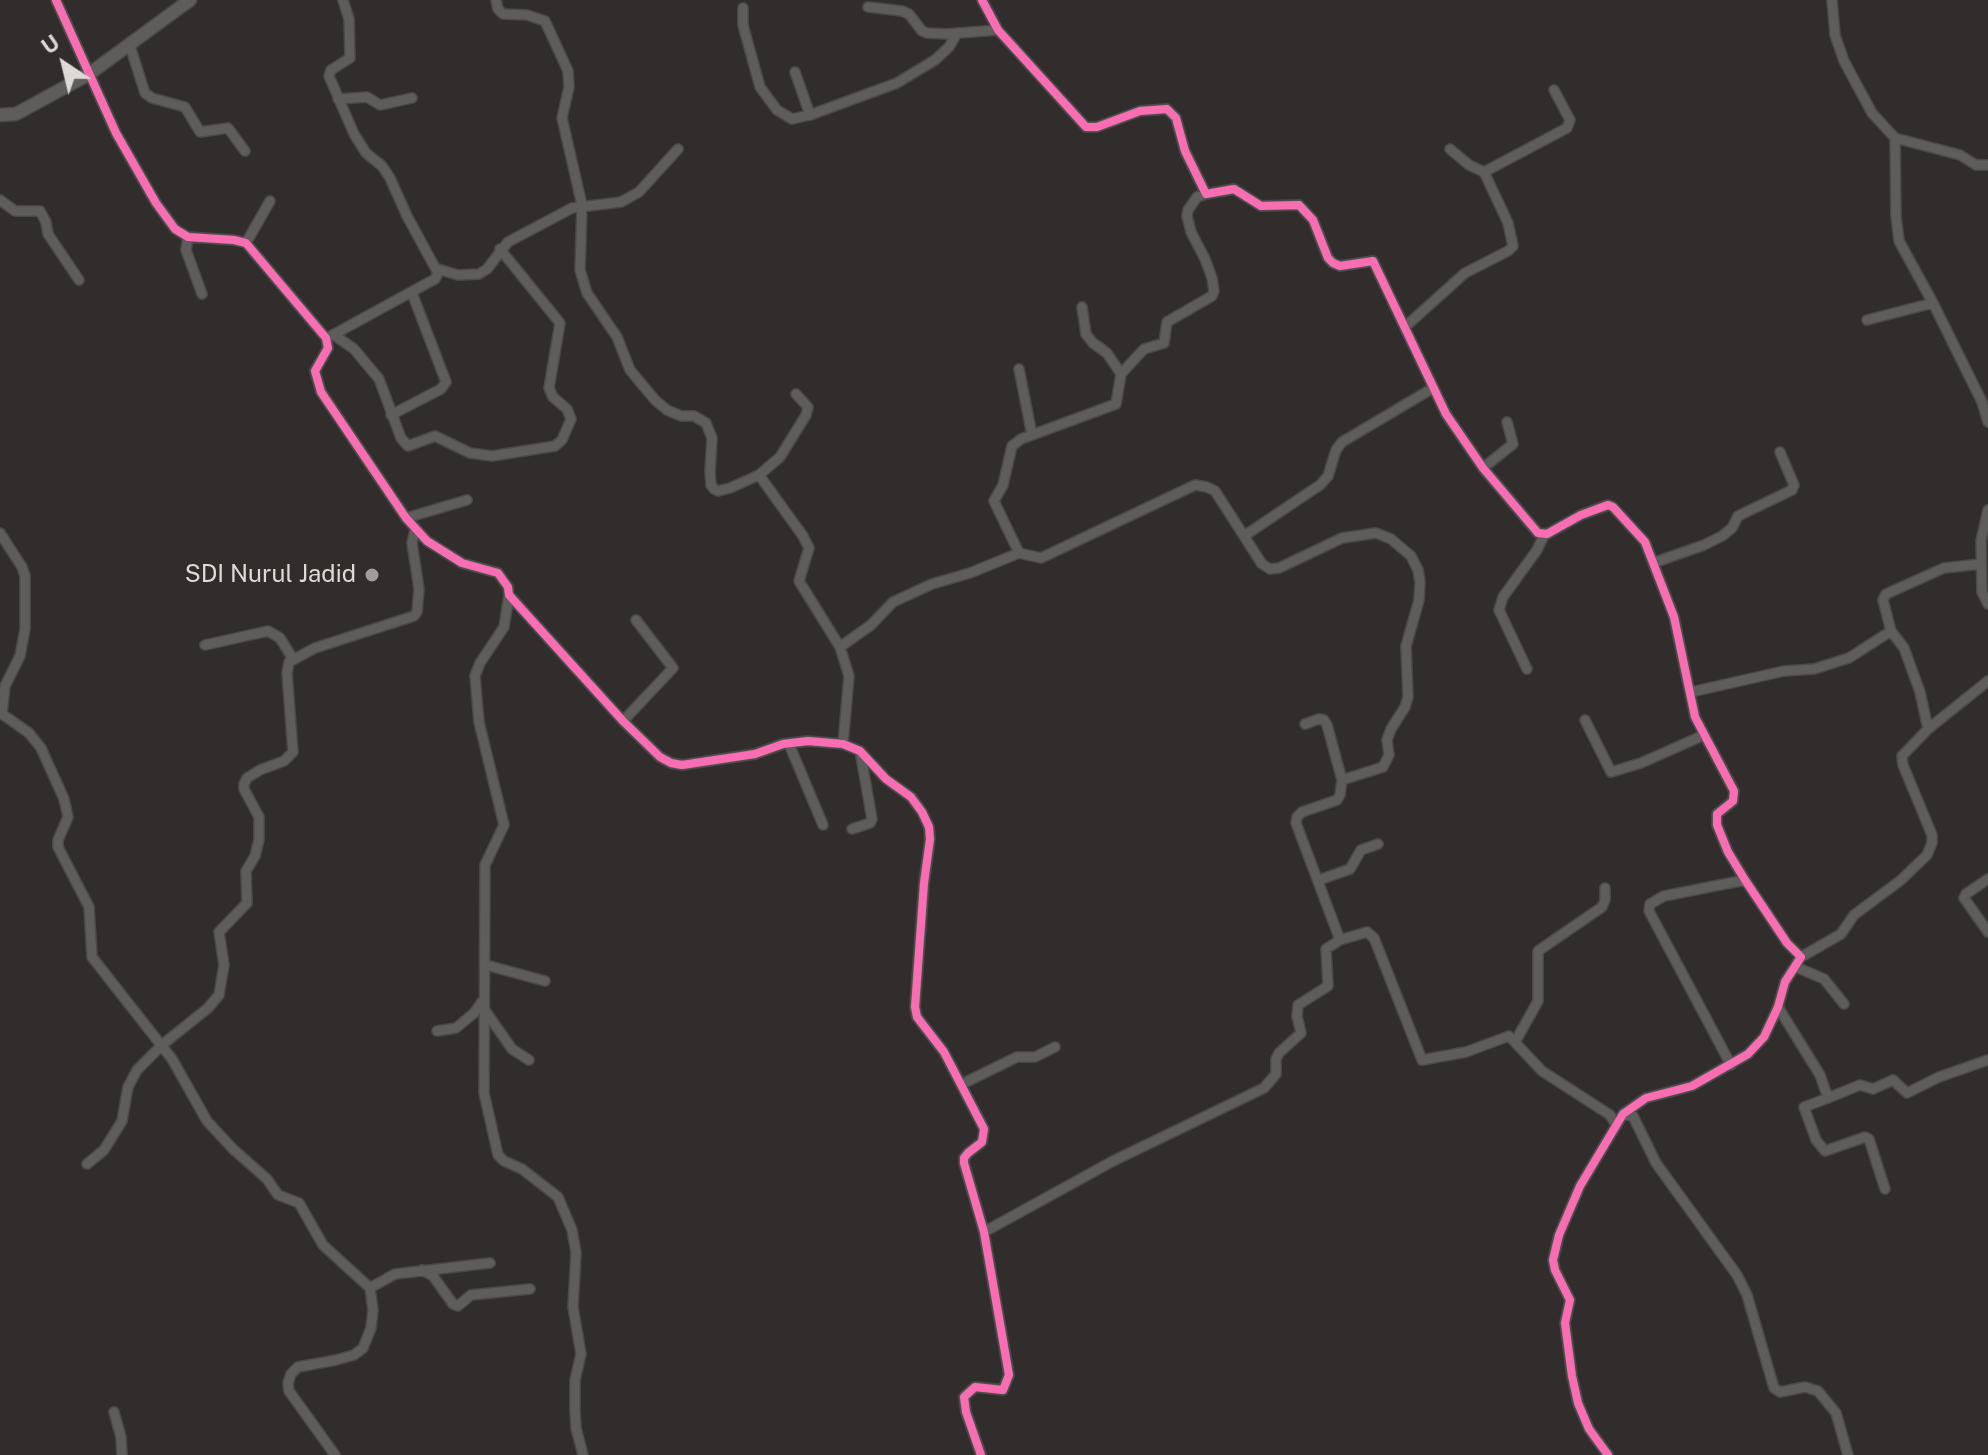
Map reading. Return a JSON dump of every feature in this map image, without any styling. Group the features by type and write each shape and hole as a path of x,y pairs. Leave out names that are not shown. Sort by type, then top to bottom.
{"street":[{"path":"56,0 116,133 156,203 175,229 188,237 246,243 330,337 354,349 379,379 391,415 408,446 435,436 470,453 492,456 559,445 571,419 567,409 553,397 549,388 560,323 500,249"},
{"path":"0,115 16,114 89,74 190,0"},
{"path":"343,0 349,19 350,58 329,73 338,99 365,151 390,178 412,227 438,269 458,275 479,274 487,269 508,242 546,222 582,205 621,202 639,192 678,149"},
{"path":"496,0 503,14 527,15 543,20 560,52 568,71 569,87 562,118 582,205 580,270 587,293 617,337 630,370 655,400 667,410 681,416 694,416 706,423 712,438 710,472 714,489 730,488 759,475 780,457 806,415 808,407 796,394"},
{"path":"982,0 998,30 1086,127 1097,127 1140,111 1159,108 1172,112 1185,151 1206,194"},
{"path":"1832,0 1835,35 1844,61 1866,105 1895,138 1960,155 1976,165 1988,165"},
{"path":"868,7 909,14 927,33 998,30"},
{"path":"743,8 743,25 760,87 785,117 792,119 901,80 935,60 949,47 957,33"},
{"path":"130,46 145,93 152,98 185,107 200,132 228,128 245,151"},
{"path":"795,72 810,115"},
{"path":"1484,172 1567,128 1570,120 1554,90"},
{"path":"338,99 367,97 380,105 412,98"},
{"path":"1895,138 1896,232 1982,402 1988,422"},
{"path":"1406,326 1465,273 1513,246 1508,223 1484,172 1469,165 1450,149"},
{"path":"1019,553 994,501 1003,485 1012,446 1032,435 1116,404 1121,374 1144,349 1164,343 1167,322 1212,296 1212,278 1191,232 1188,210 1197,197 1234,189 1261,206 1302,206 1313,220 1328,258 1333,263 1340,266 1368,260 1376,264 1446,414 1483,468 1526,521 1544,535"},
{"path":"0,200 15,211 40,211 48,234 79,280"},
{"path":"246,243 270,201"},
{"path":"188,237 186,250 202,294"},
{"path":"330,337 435,279 438,269"},
{"path":"391,415 441,389 446,382 412,293"},
{"path":"1867,320 1933,303"},
{"path":"1082,307 1086,334 1107,353 1121,374"},
{"path":"330,337 328,348 315,371 321,392 406,518 415,530 451,558 498,573 508,587 504,627 475,676 479,722 504,825 485,865 484,1093 498,1155 558,1197 572,1230 576,1253 573,1307 581,1354 575,1380 575,1410 583,1455"},
{"path":"1019,369 1032,435"},
{"path":"1244,536 1320,485 1328,476 1336,450 1342,442 1433,388"},
{"path":"1483,468 1513,444 1507,422"},
{"path":"1653,563 1722,536 1732,528 1738,516 1792,490 1794,485 1780,452"},
{"path":"759,475 809,548 799,581 840,647 849,681 843,744"},
{"path":"840,647 871,625 889,604 901,597 1019,553 1041,558 1195,485 1207,487 1215,491 1262,564 1270,569 1279,568 1342,538 1376,533 1391,539 1411,556 1418,570 1419,600 1406,646 1408,697 1387,740 1387,763 1379,770 1342,780"},
{"path":"406,518 467,500"},
{"path":"1527,669 1499,610 1503,597 1537,550 1544,535 1581,515 1610,506 1639,533 1653,563 1674,617 1695,717 1734,791 1733,801 1721,809 1716,818 1728,852 1787,943 1801,957"},
{"path":"1988,510 1982,529 1981,564 1982,592 1988,604"},
{"path":"87,1164 104,1150 122,1121 128,1087 137,1070 219,995 224,965 219,932 247,903 246,871 255,856 259,840 259,817 244,784 247,778 284,761 293,752 287,673 289,662 315,648 414,616 419,589 412,543 415,530"},
{"path":"0,533 25,576 25,629 20,656 5,686 2,714 29,733 41,748 64,799 68,817 58,847 89,907 92,957 162,1045 207,1121 258,1170 278,1195 299,1203 323,1245 370,1288 373,1310 371,1328 363,1348 354,1355 298,1367 288,1383 289,1391 335,1455"},
{"path":"1928,729 1920,692 1904,648 1891,631 1883,600 1886,594 1944,568 1981,564"},
{"path":"509,595 623,721 660,757 671,763 682,765 755,754 808,741 843,744 860,751 889,783 911,797 922,812 929,827 915,1007 921,1026 944,1052 984,1129 982,1142 964,1158 984,1232 1009,1375 1003,1390 975,1387 964,1397 981,1455"},
{"path":"623,721 673,668 636,620"},
{"path":"205,645 268,631 280,638 293,659"},
{"path":"1691,692 1837,662 1849,658 1891,631"},
{"path":"1608,1455 1589,1429 1578,1403 1565,1323 1570,1300 1553,1260 1559,1235 1580,1186 1623,1114 1646,1098 1692,1086 1756,1047 1778,1007 1785,982 1801,957 1841,934 1854,915 1901,880 1931,849 1932,835 1902,760 1906,749 1988,681"},
{"path":"1305,724 1324,720 1342,780 1337,800 1302,812 1296,820 1340,940"},
{"path":"1585,720 1611,772 1641,763 1704,735"},
{"path":"789,744 823,825"},
{"path":"852,829 870,823 872,819 860,751"},
{"path":"1319,880 1350,869 1361,850 1378,844"},
{"path":"1988,879 1964,898 1988,932"},
{"path":"1731,1065 1649,911 1650,904 1664,896 1745,880"},
{"path":"1515,1042 1538,1001 1538,951 1602,907 1605,888"},
{"path":"984,1232 1113,1161 1264,1088 1276,1074 1279,1053 1301,1033 1298,1005 1328,986 1325,951 1340,940 1367,932 1371,934 1422,1060 1466,1052 1505,1036 1515,1042 1542,1071 1610,1115 1615,1123"},
{"path":"486,965 545,981"},
{"path":"1796,967 1824,979 1844,1004"},
{"path":"437,1031 456,1028 484,1004"},
{"path":"484,1004 512,1049 529,1060"},
{"path":"1778,1007 1820,1075 1828,1098"},
{"path":"962,1084 1017,1057 1035,1057 1055,1047"},
{"path":"1885,1189 1869,1139 1865,1137 1825,1151 1816,1140 1804,1107 1860,1085 1873,1089 1893,1080 1907,1093 1939,1077 1988,1060"},
{"path":"1623,1114 1633,1116 1656,1163 1737,1275 1758,1329 1774,1388 1780,1392 1805,1387 1818,1391 1836,1413 1848,1455"},
{"path":"370,1288 395,1274 490,1263"},
{"path":"422,1270 433,1276 453,1304 458,1306 471,1295 530,1289"},
{"path":"114,1412 122,1455"}],"cycle path":[{"path":"56,0 116,133 156,203 175,229 188,237 246,243 326,338 328,348 315,371 321,392 406,518 427,541 462,563 498,573 508,587 509,595 623,721 660,757 682,765 755,754 783,744 808,741 843,744 860,751 886,779 911,797 922,812 929,827 930,839 915,1007 917,1017 944,1052 984,1129 982,1142 968,1153 964,1163 984,1232 1009,1375 1003,1390 975,1387 964,1397 981,1455"},
{"path":"982,0 998,30 1086,127 1097,127 1140,111 1167,109 1176,118 1185,151 1206,194 1234,189 1261,206 1299,205 1313,220 1328,258 1333,263 1340,266 1373,261 1446,414 1483,468 1538,533 1547,534 1581,515 1608,505 1645,542 1674,617 1695,717 1734,791 1733,801 1717,814 1717,825 1728,852 1745,880 1787,943 1801,957 1785,982 1764,1037 1748,1054 1692,1086 1646,1098 1623,1114 1580,1186 1559,1235 1553,1260 1570,1300 1565,1323 1578,1403 1589,1429 1608,1455"}],"place":[{"name":"SDI Nurul Jadid","path":"372,575"}]}
